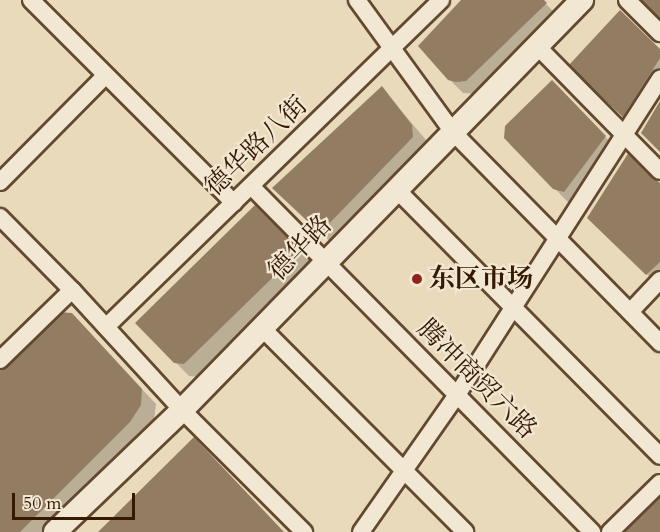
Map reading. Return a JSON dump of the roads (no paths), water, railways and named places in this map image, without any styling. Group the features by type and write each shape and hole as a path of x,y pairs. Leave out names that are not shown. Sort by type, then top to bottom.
{"street":[{"path":"32,0 105,76 234,203"},
{"path":"357,0 453,132 660,343"},
{"name":"德华路八街","path":"106,327 441,0"},
{"path":"627,0 660,33"},
{"name":"德华路","path":"55,532 182,410 537,46 576,2"},
{"path":"537,46 660,171"},
{"path":"0,182 105,76"},
{"path":"362,532 457,395 660,79"},
{"name":"腾冲商贸六路","path":"251,186 592,532"},
{"path":"397,190 660,456"},
{"path":"0,217 72,290 182,410 304,532"},
{"path":"630,312 660,280"},
{"path":"0,360 72,290"},
{"path":"262,328 465,532"},
{"path":"610,532 660,483"}],"place":[{"name":"东区市场","path":"417,279"}]}
